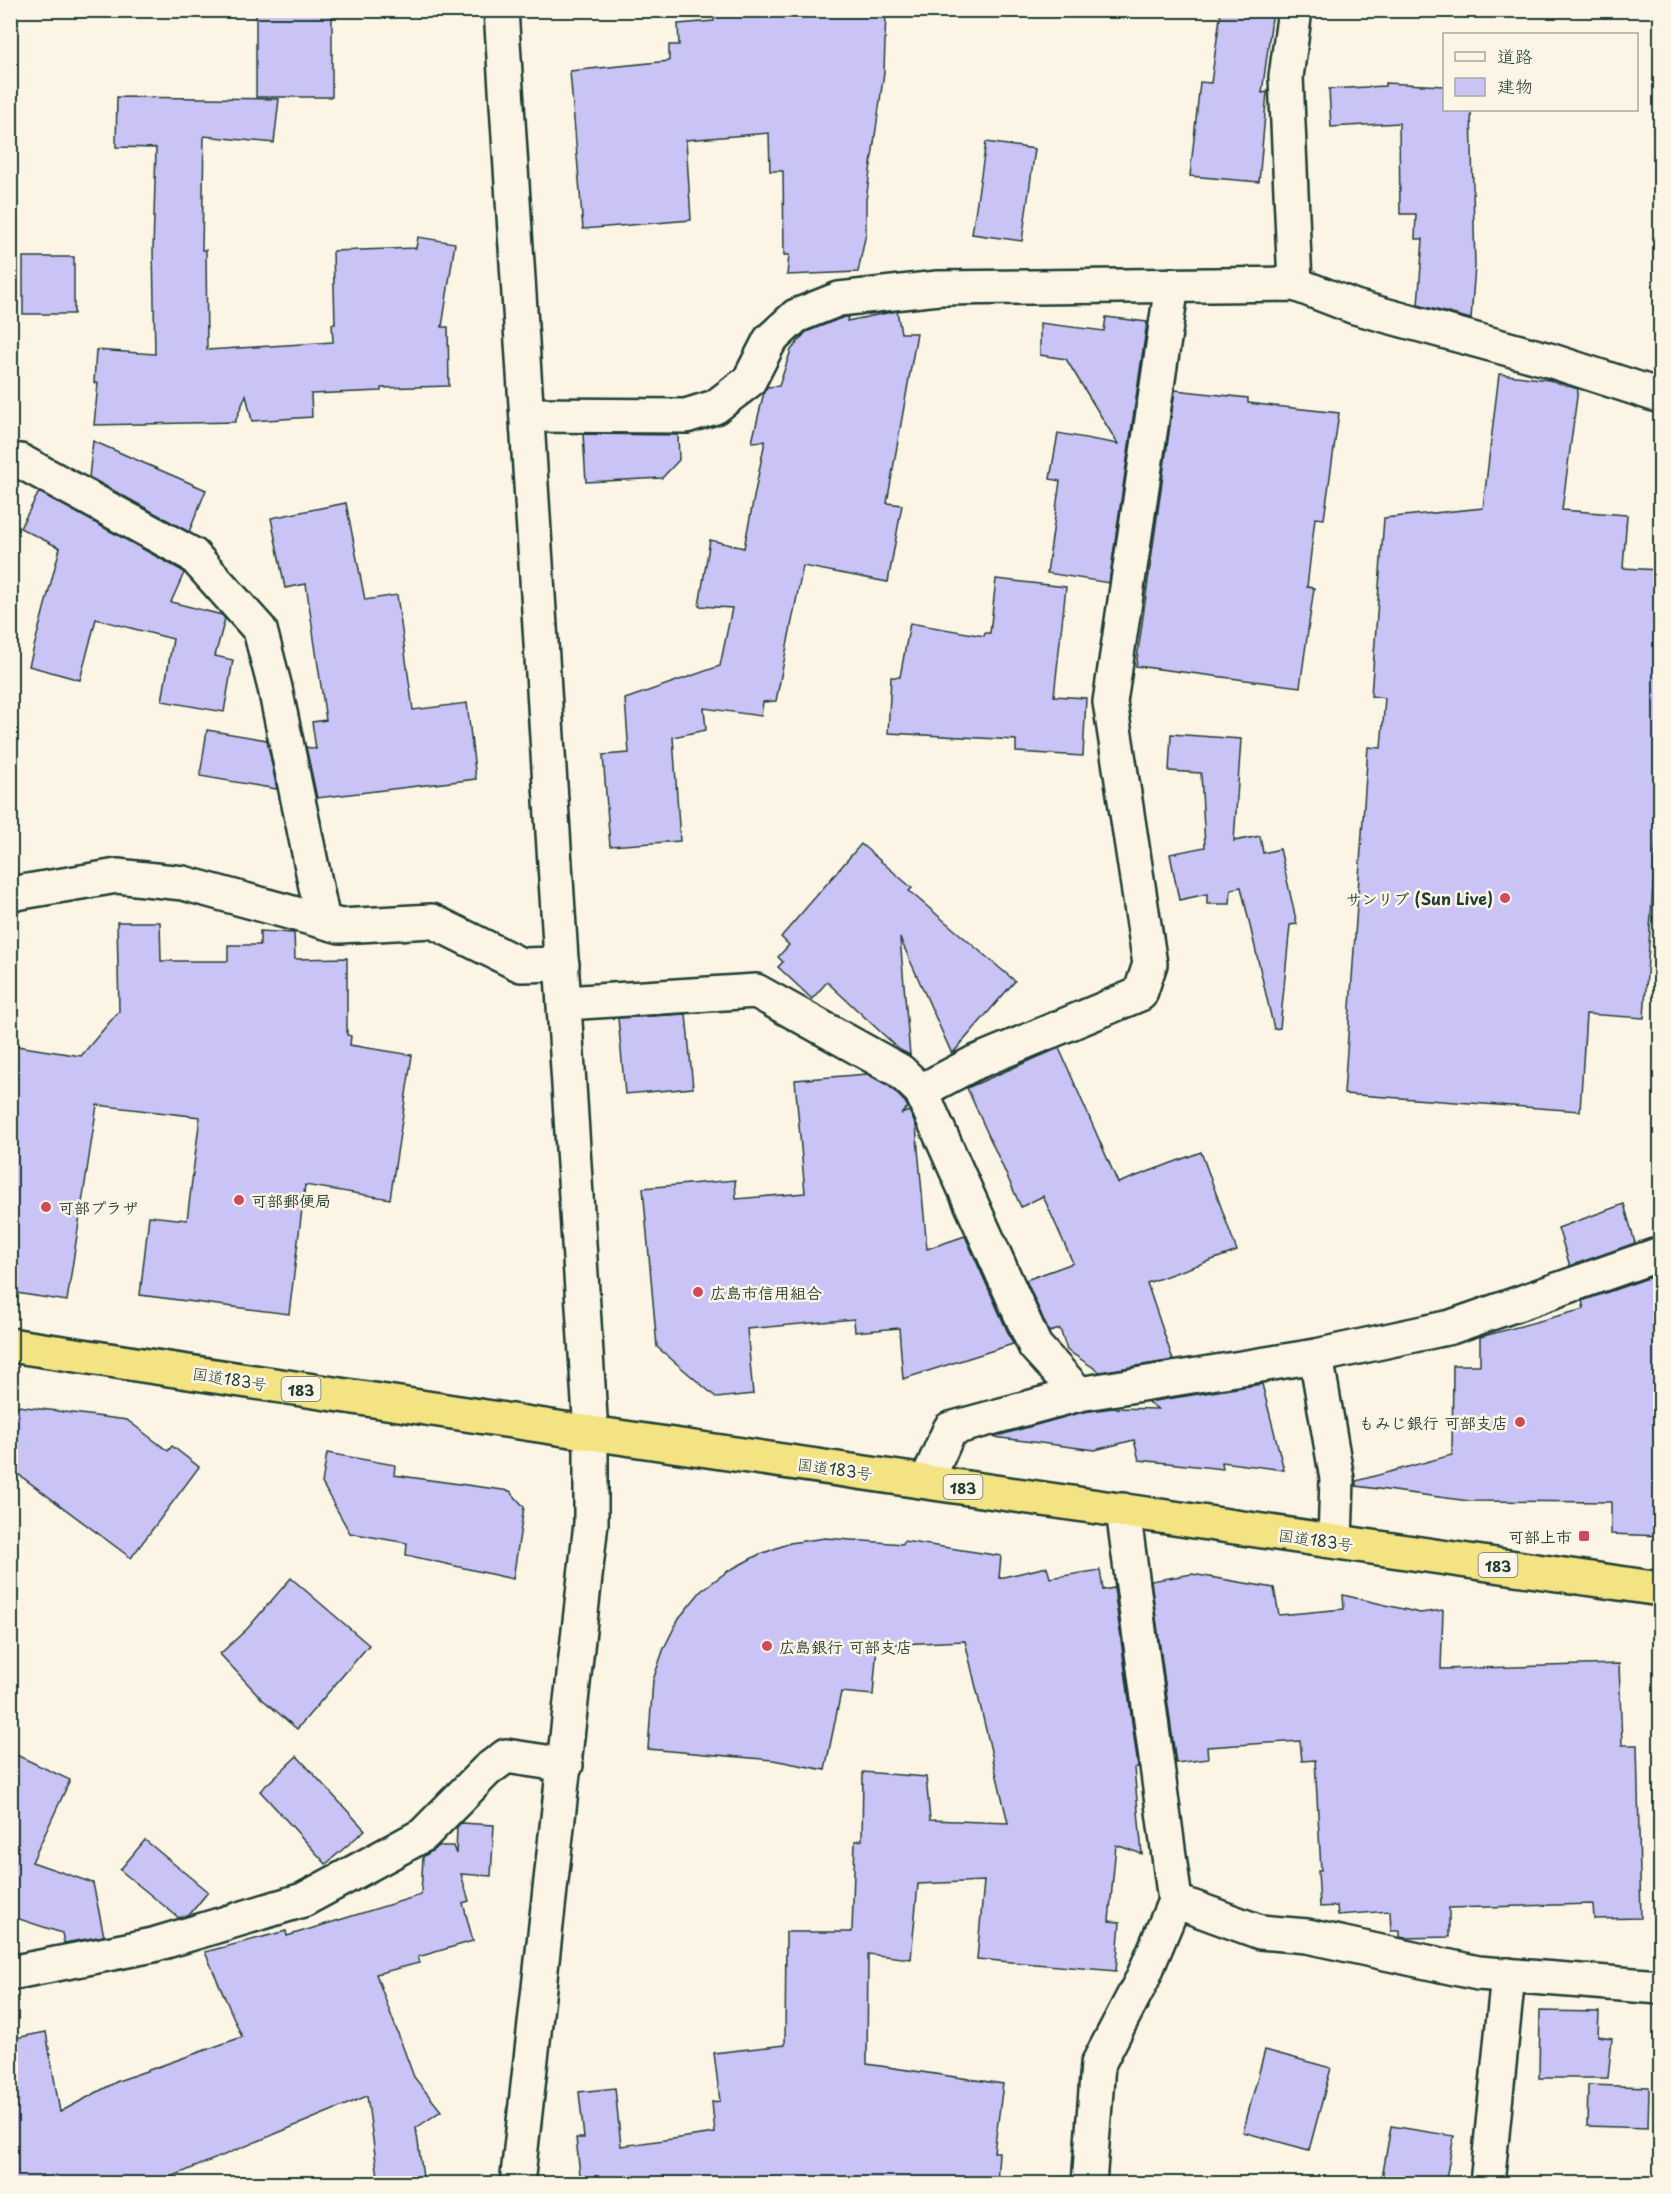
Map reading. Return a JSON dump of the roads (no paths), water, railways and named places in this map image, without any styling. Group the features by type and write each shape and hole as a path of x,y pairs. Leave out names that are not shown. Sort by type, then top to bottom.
{"highway":[{"name":"国道183号","path":"10,1345 591,1433 1660,1589"}],"street":[{"path":"501,10 591,1433 591,1523 566,1765 517,2184"},
{"path":"1295,10 1286,76 1295,284"},
{"path":"527,415 686,416 715,407 749,381 770,340 796,316 839,299 938,288 1295,284 1355,307 1549,360 1660,396"},
{"path":"921,1091 974,1063 1140,994 1150,964 1110,702 1172,285"},
{"path":"20,461 194,555 260,630 275,688 323,921"},
{"path":"10,894 117,876 183,883 340,926 432,921 521,965 562,964"},
{"path":"565,1003 756,991 900,1071 921,1091 1035,1346 1079,1394"},
{"path":"927,1481 950,1429 1079,1394 1316,1356 1451,1327 1660,1254"},
{"path":"1316,1356 1337,1479 1335,1541"},
{"path":"1089,2184 1098,2064 1142,1980 1175,1901 1123,1510"},
{"path":"10,1973 153,1945 303,1900 423,1835 487,1770 506,1756 566,1765"},
{"path":"1175,1901 1260,1932 1307,1936 1478,1973 1660,1987"},
{"path":"1487,2184 1508,1975"}],"place":[{"name":"サンリブ (Sun Live)","path":"1505,898"},
{"name":"可部郵便局","path":"239,1200"},
{"name":"可部プラザ","path":"46,1207"},
{"name":"広島市信用組合","path":"698,1292"},
{"name":"もみじ銀行 可部支店","path":"1520,1422"},
{"name":"可部上市","path":"1584,1536"},
{"name":"広島銀行 可部支店","path":"767,1646"}]}
